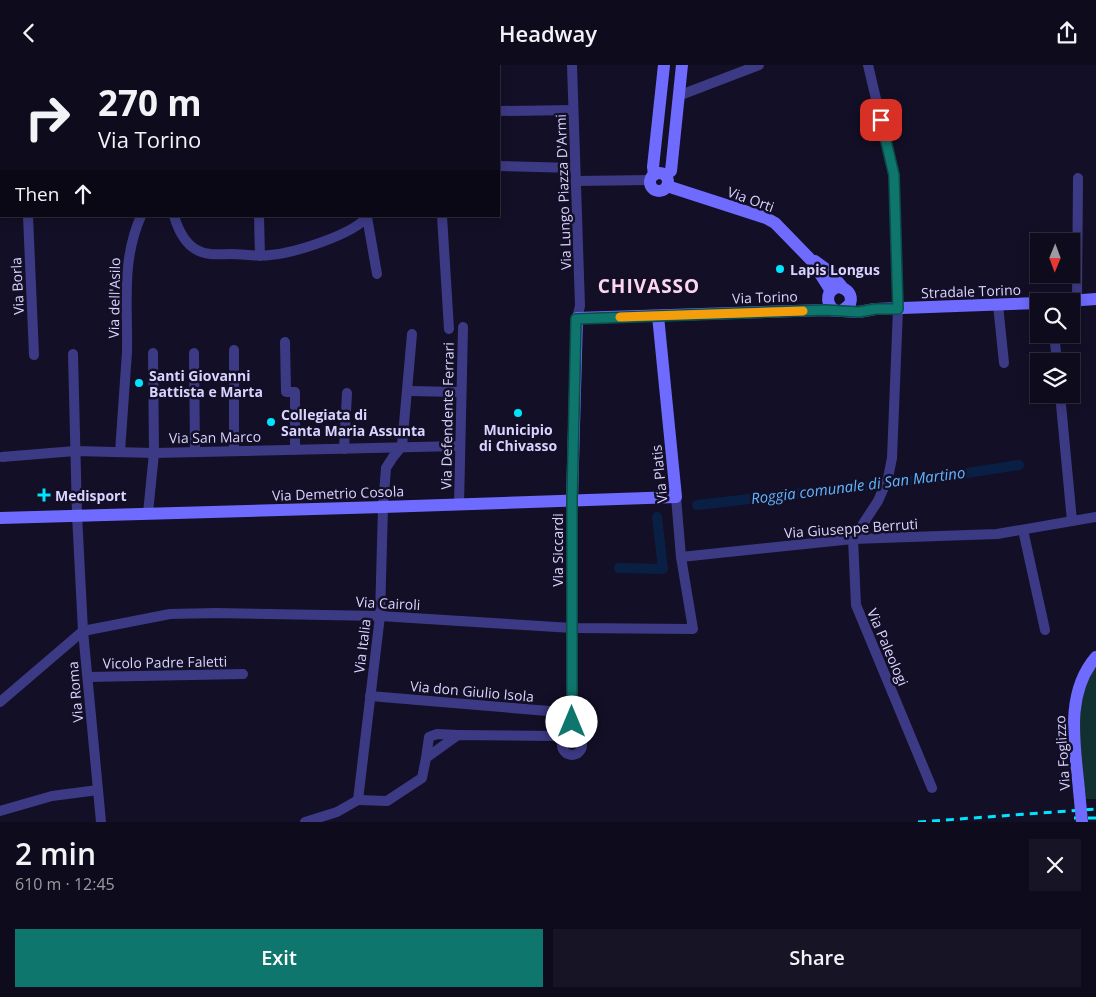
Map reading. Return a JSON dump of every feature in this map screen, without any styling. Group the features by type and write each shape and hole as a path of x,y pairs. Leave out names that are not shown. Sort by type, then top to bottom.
{"street":[{"name":"Via Lungo Piazza D'Armi","path":"572,65 580,306 576,319"},
{"path":"664,65 653,167 659,179 671,171 682,65"},
{"path":"678,96 759,65"},
{"path":"853,539 878,501 888,478 892,458 898,309 894,175 868,65"},
{"path":"500,111 573,110"},
{"path":"500,167 575,168"},
{"path":"1073,293 1078,178"},
{"name":"Via Orti","path":"575,181 659,179 766,218 775,223 812,261 831,291"},
{"name":"Via Borla","path":"28,217 34,355"},
{"name":"Via dell'Asilo","path":"120,452 127,353 127,266 130,248 141,217"},
{"path":"174,217 185,240 191,247 199,251 209,254 260,255 285,253 332,238 354,229 367,217"},
{"path":"367,217 377,274"},
{"path":"442,217 449,329"},
{"path":"259,219 260,255"},
{"name":"Via Orti","path":"812,261 818,262 830,272 847,291"},
{"path":"834,288 847,291 850,304 838,310 828,301 828,295 834,288"},
{"name":"Stradale Torino","path":"847,291 860,302 875,309"},
{"path":"1080,300 1096,299"},
{"name":"Stradale Torino","path":"838,310 859,312 875,309 1030,303"},
{"path":"998,305 1004,363"},
{"name":"Via Torino","path":"576,319 838,310"},
{"name":"Via Platis","path":"658,317 681,557 693,629"},
{"name":"Via Siccardi","path":"458,735 557,736 569,738 572,717 572,500 576,319"},
{"name":"Via Defendente Ferrari","path":"459,505 463,327"},
{"path":"402,446 412,334"},
{"path":"285,342 286,392 295,392 295,450"},
{"path":"234,350 234,450"},
{"path":"148,513 154,453 153,353"},
{"path":"194,353 195,452"},
{"path":"73,354 77,515"},
{"path":"408,391 461,392"},
{"path":"344,449 347,393"},
{"path":"1061,403 1072,521"},
{"name":"Via Italia","path":"358,800 380,616 386,468 402,446"},
{"name":"Via San Marco","path":"2,457 75,451 154,453 459,446"},
{"name":"Via Demetrio Cosola","path":"0,518 676,497"},
{"name":"Via Roma","path":"77,515 83,631 101,822"},
{"name":"Via Giuseppe Berruti","path":"681,557 853,539 997,534 1096,517"},
{"path":"1022,530 1045,630"},
{"name":"Via Paleologi","path":"853,539 856,605 932,788"},
{"name":"Via Cairoli","path":"83,631 170,614 216,613 380,616 572,628 693,629"},
{"path":"0,702 83,631"},
{"name":"Via Foglizzo","path":"1082,822 1074,739 1074,710 1079,685 1096,657"},
{"name":"Vicolo Padre Faletti","path":"88,677 243,674"},
{"name":"Via don Giulio Isola","path":"370,696 572,717"},
{"path":"305,822 337,812 358,800 387,801 422,778 429,737 437,734 458,735"},
{"path":"426,758 458,735"},
{"path":"0,811 52,797 98,790"}],"green space":[{"path":"1096,667 1096,799 1086,799 1076,720 1087,677"}],"waterway":[{"name":"Roggia comunale di San Martino","path":"697,505 935,478 1019,465"},
{"name":"Roggia comunale di San Martino","path":"619,568 663,569 657,517"}],"railway":[{"path":"918,822 1096,809"},
{"path":"1074,818 1096,818"}],"slow traffic":[{"path":"620,317 803,311"}],"place":[{"name":"Lapis Longus","path":"780,269"},
{"name":"Santi Giovanni Battista e Marta","path":"139,383"},
{"name":"Municipio di Chivasso","path":"518,413"},
{"name":"Collegiata di Santa Maria Assunta","path":"271,422"},
{"name":"Medisport","path":"44,495"}],"district":[{"name":"CHIVASSO","path":"649,286"}],"route":[{"path":"572,722 572,500 576,319 825,310 859,312 875,309 898,309 894,175 881,120"}]}
